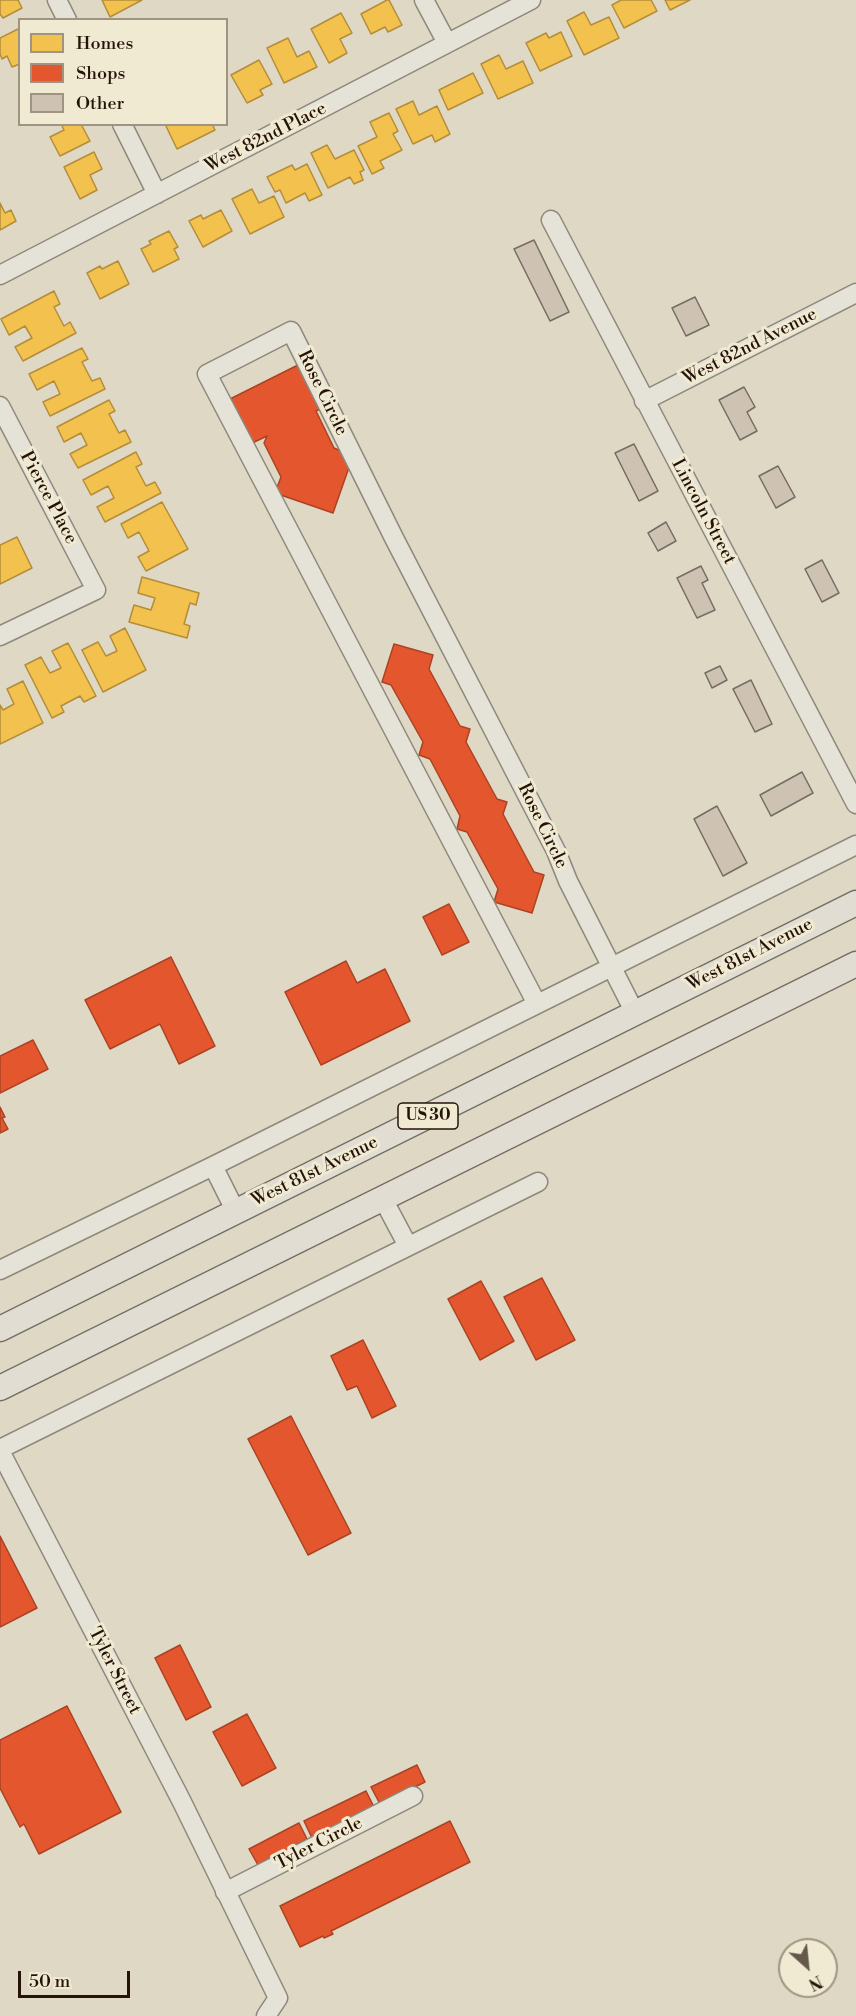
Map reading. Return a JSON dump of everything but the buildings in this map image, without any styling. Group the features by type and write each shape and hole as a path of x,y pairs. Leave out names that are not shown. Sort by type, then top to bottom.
{"main road":[{"name":"West 81st Avenue","path":"0,1329 856,903"},
{"path":"0,1388 856,964"}],"street":[{"path":"57,0 66,18"},
{"path":"424,0 447,43"},
{"name":"West 82nd Place","path":"0,275 531,0"},
{"path":"123,126 157,194"},
{"name":"Lincoln Street","path":"551,220 856,804"},
{"name":"West 82nd Avenue","path":"644,400 856,293"},
{"name":"Rose Circle","path":"537,1004 207,374 291,331 394,538 556,851 568,881 635,1013"},
{"name":"Pierce Place","path":"0,636 96,590 1,409"},
{"path":"0,1270 856,844"},
{"path":"213,1166 236,1212"},
{"path":"0,1450 538,1182"},
{"path":"383,1198 408,1246"},
{"name":"Tyler Street","path":"0,1450 181,1800 278,1998 266,2016"},
{"name":"Tyler Circle","path":"225,1892 413,1796"}]}
